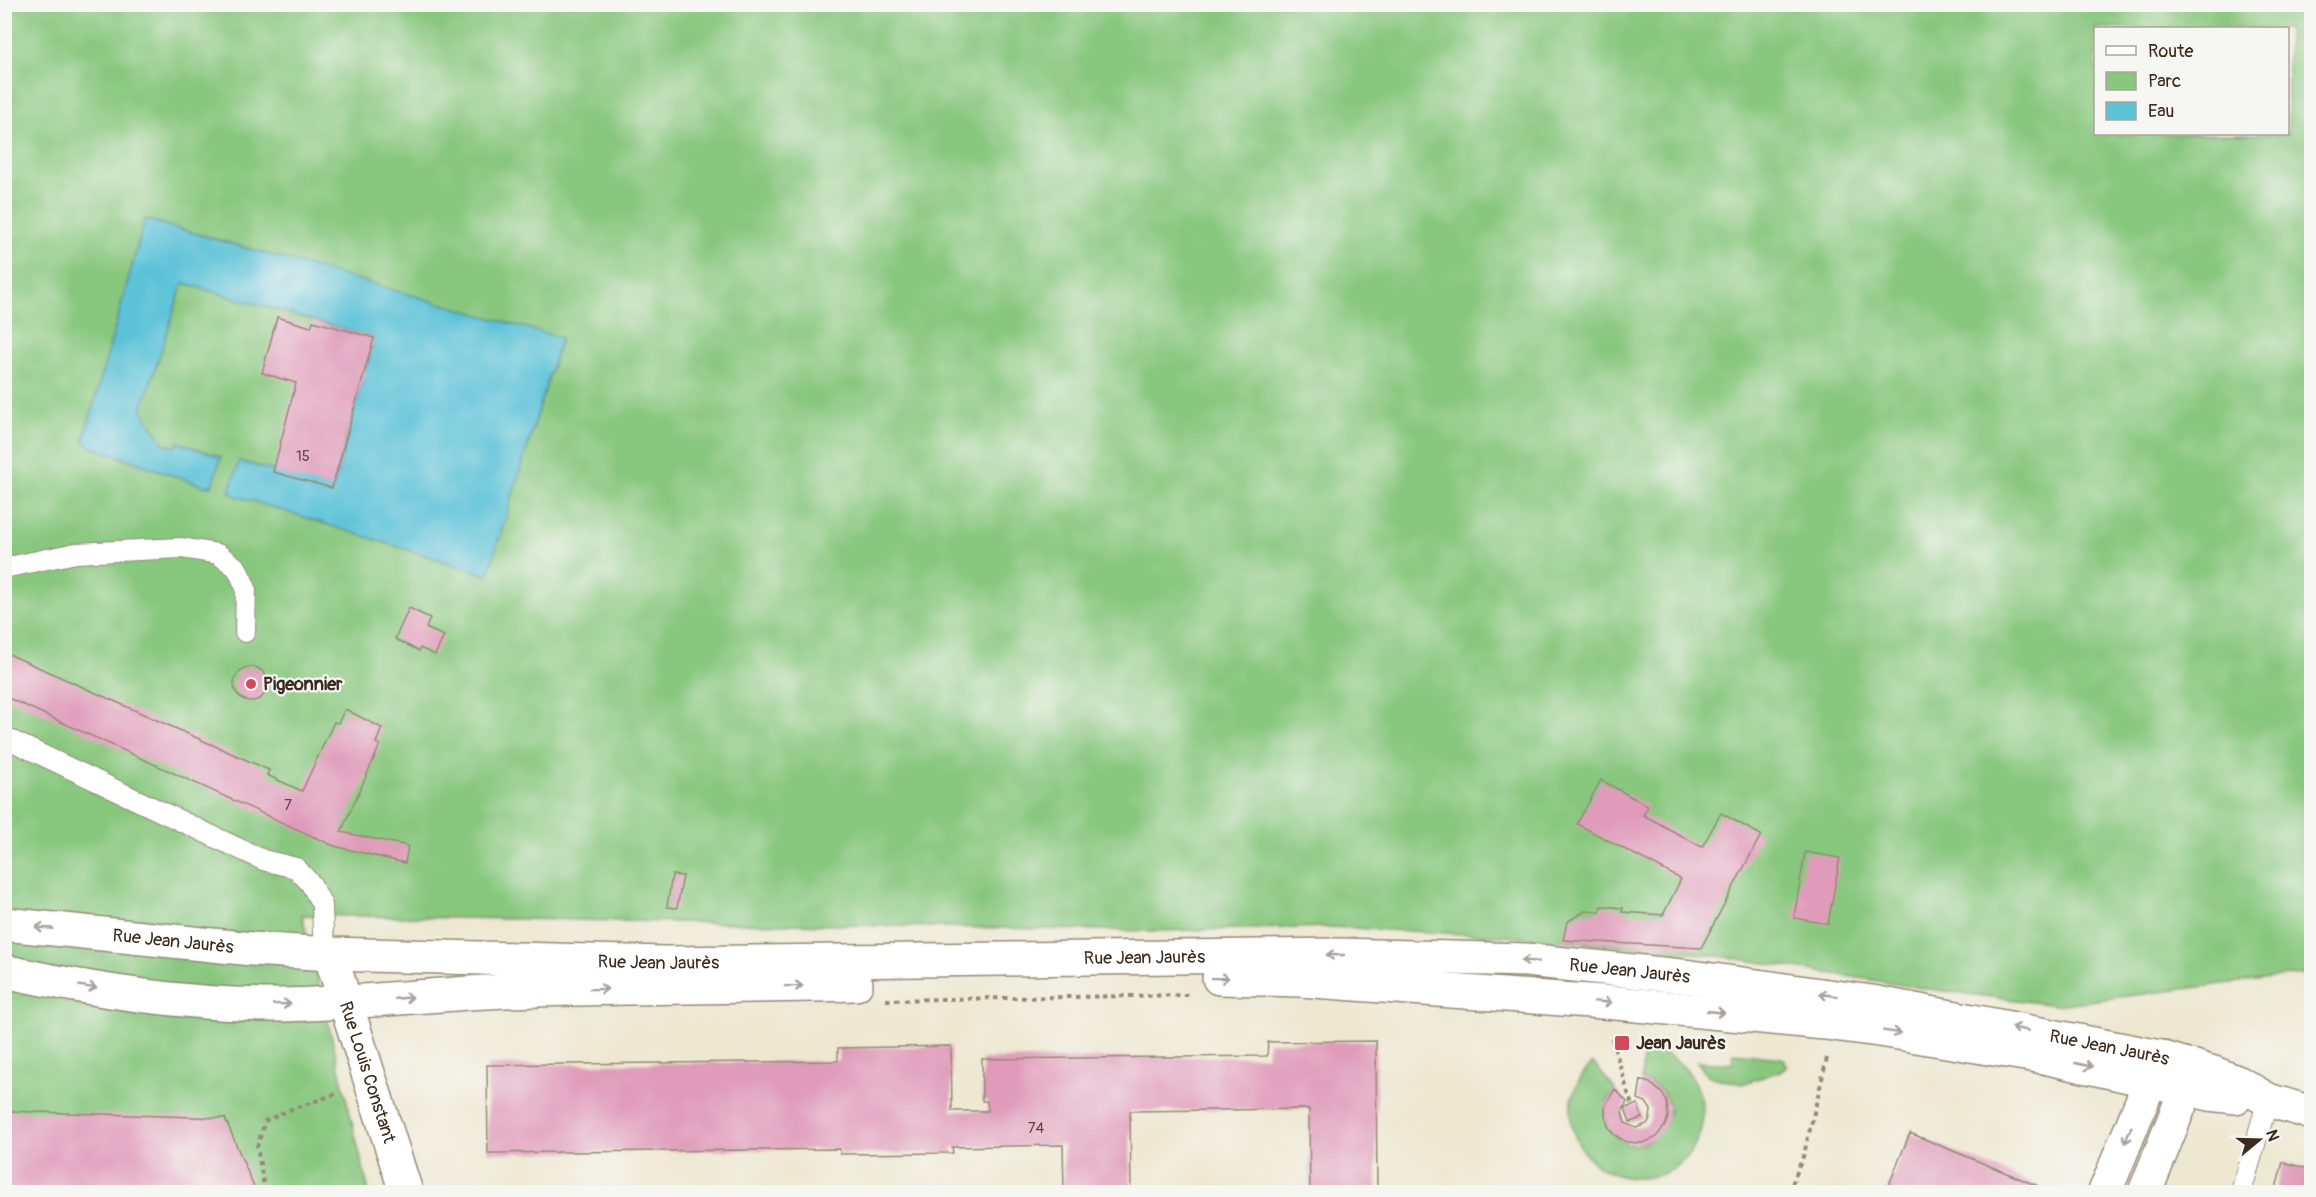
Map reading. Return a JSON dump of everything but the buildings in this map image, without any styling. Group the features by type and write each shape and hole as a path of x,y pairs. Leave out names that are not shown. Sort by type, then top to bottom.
{"main road":[{"name":"Rue Jean Jaurès","path":"4,924 252,949 330,954 707,963 1339,955 1526,960 1691,977 1872,1002 2191,1078 2239,1083 2268,1100 2312,1113"},
{"name":"Rue Louis Constant","path":"330,954 406,1192"},
{"name":"Rue Jean Jaurès","path":"4,971 90,988 170,998 278,1005 346,1003 505,991 1134,979 1270,979 1616,1003 1825,1023 2043,1057 2155,1069"},
{"path":"2105,1192 2155,1069"},
{"path":"2145,1192 2191,1078"}],"lane":[{"path":"4,568 76,553 181,548 218,554 237,568 246,588 245,632"},
{"path":"4,738 263,860 296,868 311,884 322,904 323,934 330,954"},
{"path":"2241,1192 2268,1100"}],"path":[{"path":"1623,1040 1612,1039 1632,1106"},
{"path":"1790,1192 1804,1154 1828,1053"},
{"path":"266,1192 256,1147 265,1121 289,1110 370,1082"}],"green space":[{"path":"5,5 2311,5 2311,973 2056,1005 1928,989 1713,955 1519,937 1332,927 1149,931 302,915 369,1192 5,1192"},
{"path":"1644,1047 1663,1053 1686,1070 1692,1077 1700,1095 1703,1115 1696,1142 1680,1164 1662,1174 1636,1178 1614,1174 1595,1163 1581,1147 1572,1127 1571,1106 1578,1084 1593,1063 1615,1089 1609,1098 1605,1112 1609,1127 1621,1141 1635,1145 1649,1140 1661,1130 1668,1117 1668,1103 1660,1090 1641,1080"},
{"path":"1733,1053 1781,1058 1785,1060 1786,1067 1742,1084 1707,1076 1698,1062 1732,1064"}],"water":[{"path":"145,219 561,338 488,575 229,492 239,461 333,488 374,338 183,283 142,410 164,444 175,447 178,442 221,457 212,486 207,487 89,446 84,439"}],"place":[{"name":"Pigeonnier","path":"251,684"},
{"name":"Jean Jaurès","path":"1622,1043"}]}
